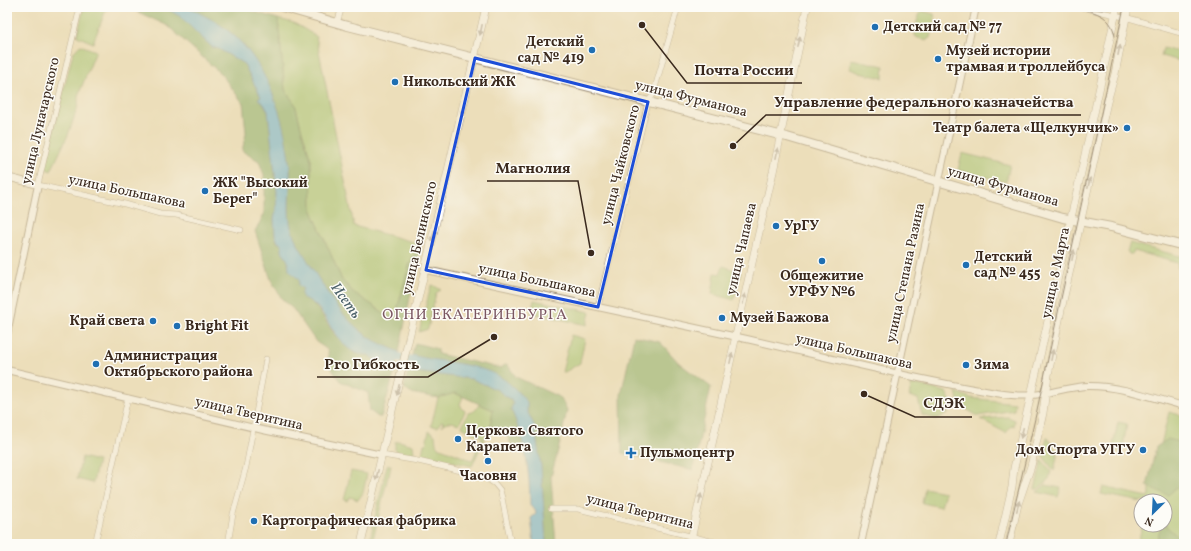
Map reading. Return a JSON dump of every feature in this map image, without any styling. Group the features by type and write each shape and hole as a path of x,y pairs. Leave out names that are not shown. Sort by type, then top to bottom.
{"main road":[{"name":"улица Фурманова","path":"282,7 338,23 781,135 1022,206 1184,246"},
{"name":"улица Белинского","path":"361,544 486,7"},
{"name":"улица Чапаева","path":"691,541 781,135 807,7"},
{"name":"улица 8 Марта","path":"999,544 1012,487 1014,468 1100,90 1117,7"},
{"name":"улица 8 Марта","path":"1009,544 1018,504 1031,466 1043,413 1061,310 1111,85 1115,74 1128,7"}],"street":[{"name":"улица Луначарского","path":"7,334 38,185 80,7"},
{"path":"338,23 342,7"},
{"name":"улица Чайковского","path":"598,307 648,102 653,95 678,7"},
{"name":"улица Степана Разина","path":"861,544 976,7"},
{"path":"1081,7 1184,34"},
{"name":"улица Большакова","path":"7,177 125,204 160,214 176,215 242,230"},
{"name":"улица Большакова","path":"426,270 736,337 897,374 988,392 1031,395 1067,388 1117,388 1184,406"},
{"path":"228,544 233,514 246,466 252,427 266,359"},
{"name":"улица Тверитина","path":"7,370 252,427 382,455 418,461 486,478 495,484 500,490 511,544"},
{"path":"95,544 128,398"},
{"name":"улица Тверитина","path":"551,509 578,509 691,541 723,544"}],"highlighted area":[{"path":"475,58 648,102 598,307 426,270"}],"green space":[{"path":"84,7 107,7 93,43 77,36"},
{"path":"127,7 164,7 181,17 212,47 219,49 244,64 261,97 258,99 264,104 268,111 277,192 274,219 277,242 282,245 282,251 288,261 289,270 299,280 299,285 320,312 335,335 355,353 369,355 396,368 381,417 378,417 370,411 368,393 340,381 329,365 328,350 316,342 293,309 282,299 271,280 255,231 264,215 264,175 259,161 242,151 246,133 243,103 221,74 168,26"},
{"path":"186,7 239,7 278,19 285,90 295,104 311,160 312,211 342,280 353,292 390,317 397,310 409,266 416,250 421,244 399,352 367,336 350,321 330,296 296,240 292,231 289,216 290,171 282,126 267,83 251,54 230,32 218,23"},
{"path":"922,11 934,14 935,19 930,38 927,40 915,36 915,30"},
{"path":"278,19 294,23 316,36 354,226 421,244 416,250 409,266 397,310 390,317 353,292 342,280 312,211 311,160 295,104 285,90"},
{"path":"80,45 96,51 78,96 78,106 68,135 51,171 44,168 73,53"},
{"path":"1163,48 1184,53 1184,62 1161,56"},
{"path":"851,59 884,66 883,78 859,73 850,69"},
{"path":"962,153 1010,165 1006,182 958,170"},
{"path":"1130,243 1183,257 1183,267 1178,268 1177,263 1134,251 1133,254 1129,254 1127,251"},
{"path":"723,266 741,272 734,300 712,294 715,273 720,274"},
{"path":"433,285 441,290 436,293 428,329 419,332 431,286"},
{"path":"534,300 590,312 587,325 531,313"},
{"path":"571,335 585,339 580,363 565,372 562,372"},
{"path":"634,336 660,342 679,363 711,387 693,470 622,453 621,395"},
{"path":"415,343 438,349 438,354 500,368 507,364 516,377 561,398 567,410 551,477 556,544 546,544 541,466 534,425 527,411 527,402 505,380 463,364 429,360 412,355"},
{"path":"408,371 472,379 498,390 511,400 513,404 511,409 517,423 523,445 513,452 506,430 490,426 493,410 455,393 438,398 410,393 404,388"},
{"path":"912,383 946,392 951,402 948,414 936,419 922,415 918,399 909,396"},
{"path":"956,392 971,398 1015,403 1014,410 978,416 959,405"},
{"path":"455,393 463,397 460,404 465,411 460,423 448,422 442,426 444,422 441,421 438,427 431,426 438,398"},
{"path":"479,404 493,410 490,426 472,466 422,455 429,431 435,435 436,444 438,447 471,460 473,459 482,437 463,428 462,426 468,413 475,410"},
{"path":"1169,412 1184,416 1184,544 1138,544 1140,533 1173,533 1173,493 1149,493"},
{"path":"1008,417 1015,420 1014,426 1011,426 1006,433 980,419"},
{"path":"1118,422 1127,424 1122,452 1112,449"},
{"path":"1047,437 1058,453 1054,471 1042,455"},
{"path":"1168,439 1184,443 1184,482 1170,493 1163,493 1147,486 1156,447"},
{"path":"399,441 413,445 414,453 404,454 397,452 395,450 395,442"},
{"path":"82,457 98,461 93,483 77,479"},
{"path":"1042,460 1051,471 1049,479 1038,489 1035,489"},
{"path":"387,465 391,465 389,476 372,544 369,544"},
{"path":"351,471 367,474 363,493 358,500 350,497 347,501 344,500"},
{"path":"1045,485 1061,488 1058,497 1037,492"},
{"path":"1103,487 1133,494 1133,500 1101,494"},
{"path":"925,488 945,492 941,507 922,503"},
{"path":"1173,532 1184,542 1184,544 1156,544 1159,533"}],"water":[{"path":"164,7 186,7 205,16 225,28 242,43 256,61 276,102 283,125 290,170 289,216 294,236 324,287 336,305 350,321 367,336 399,352 396,368 377,361 369,355 357,353 348,348 340,340 320,310 303,298 301,294 303,289 298,285 299,280 289,270 288,261 282,251 282,245 278,242 275,235 274,219 277,192 268,111 264,104 258,99 261,97 244,64 219,49 212,47 181,17"},
{"path":"412,355 472,366 495,374 508,382 527,402 527,411 534,425 541,466 546,544 534,544 531,518 536,514 535,510 530,506 526,456 520,432 511,409 513,404 511,400 498,390 472,379 408,371"}],"waterway":[{"name":"Исеть","path":"388,354 422,363"}],"tram line":[{"path":"1075,7 1106,18 1110,23 1115,36"},
{"path":"1092,9 1102,10 1114,7"},
{"path":"1006,544 1037,410 1124,7"}],"place":[{"name":"Почта России","path":"642,25"},
{"name":"Детский сад № 77","path":"875,27"},
{"name":"Детский сад № 419","path":"592,50"},
{"name":"Музей истории трамвая и троллейбуса","path":"938,59"},
{"name":"Никольский ЖК","path":"395,82"},
{"name":"Театр балета «Щелкунчик»","path":"1127,128"},
{"name":"Управление федерального казначейства","path":"733,146"},
{"name":"ЖК \"Высокий Берег\"","path":"205,191"},
{"name":"УрГУ","path":"776,226"},
{"name":"Магнолия","path":"591,253"},
{"name":"Общежитие УРФУ №6","path":"822,261"},
{"name":"Детский сад № 455","path":"966,265"},
{"name":"Музей Бажова","path":"722,318"},
{"name":"Край света","path":"153,321"},
{"name":"Bright Fit","path":"177,326"},
{"name":"Pro Гибкость","path":"494,337"},
{"name":"Администрация Октябрьского района","path":"96,364"},
{"name":"Зима","path":"966,365"},
{"name":"СДЭК","path":"864,394"},
{"name":"Церковь Святого Карапета","path":"458,439"},
{"name":"Дом Спорта УГГУ","path":"1143,450"},
{"name":"Пульмоцентр","path":"631,453"},
{"name":"Часовня","path":"488,461"},
{"name":"Картографическая фабрика","path":"254,521"}],"district":[{"name":"ОГНИ ЕКАТЕРИНБУРГА","path":"475,315"}]}
